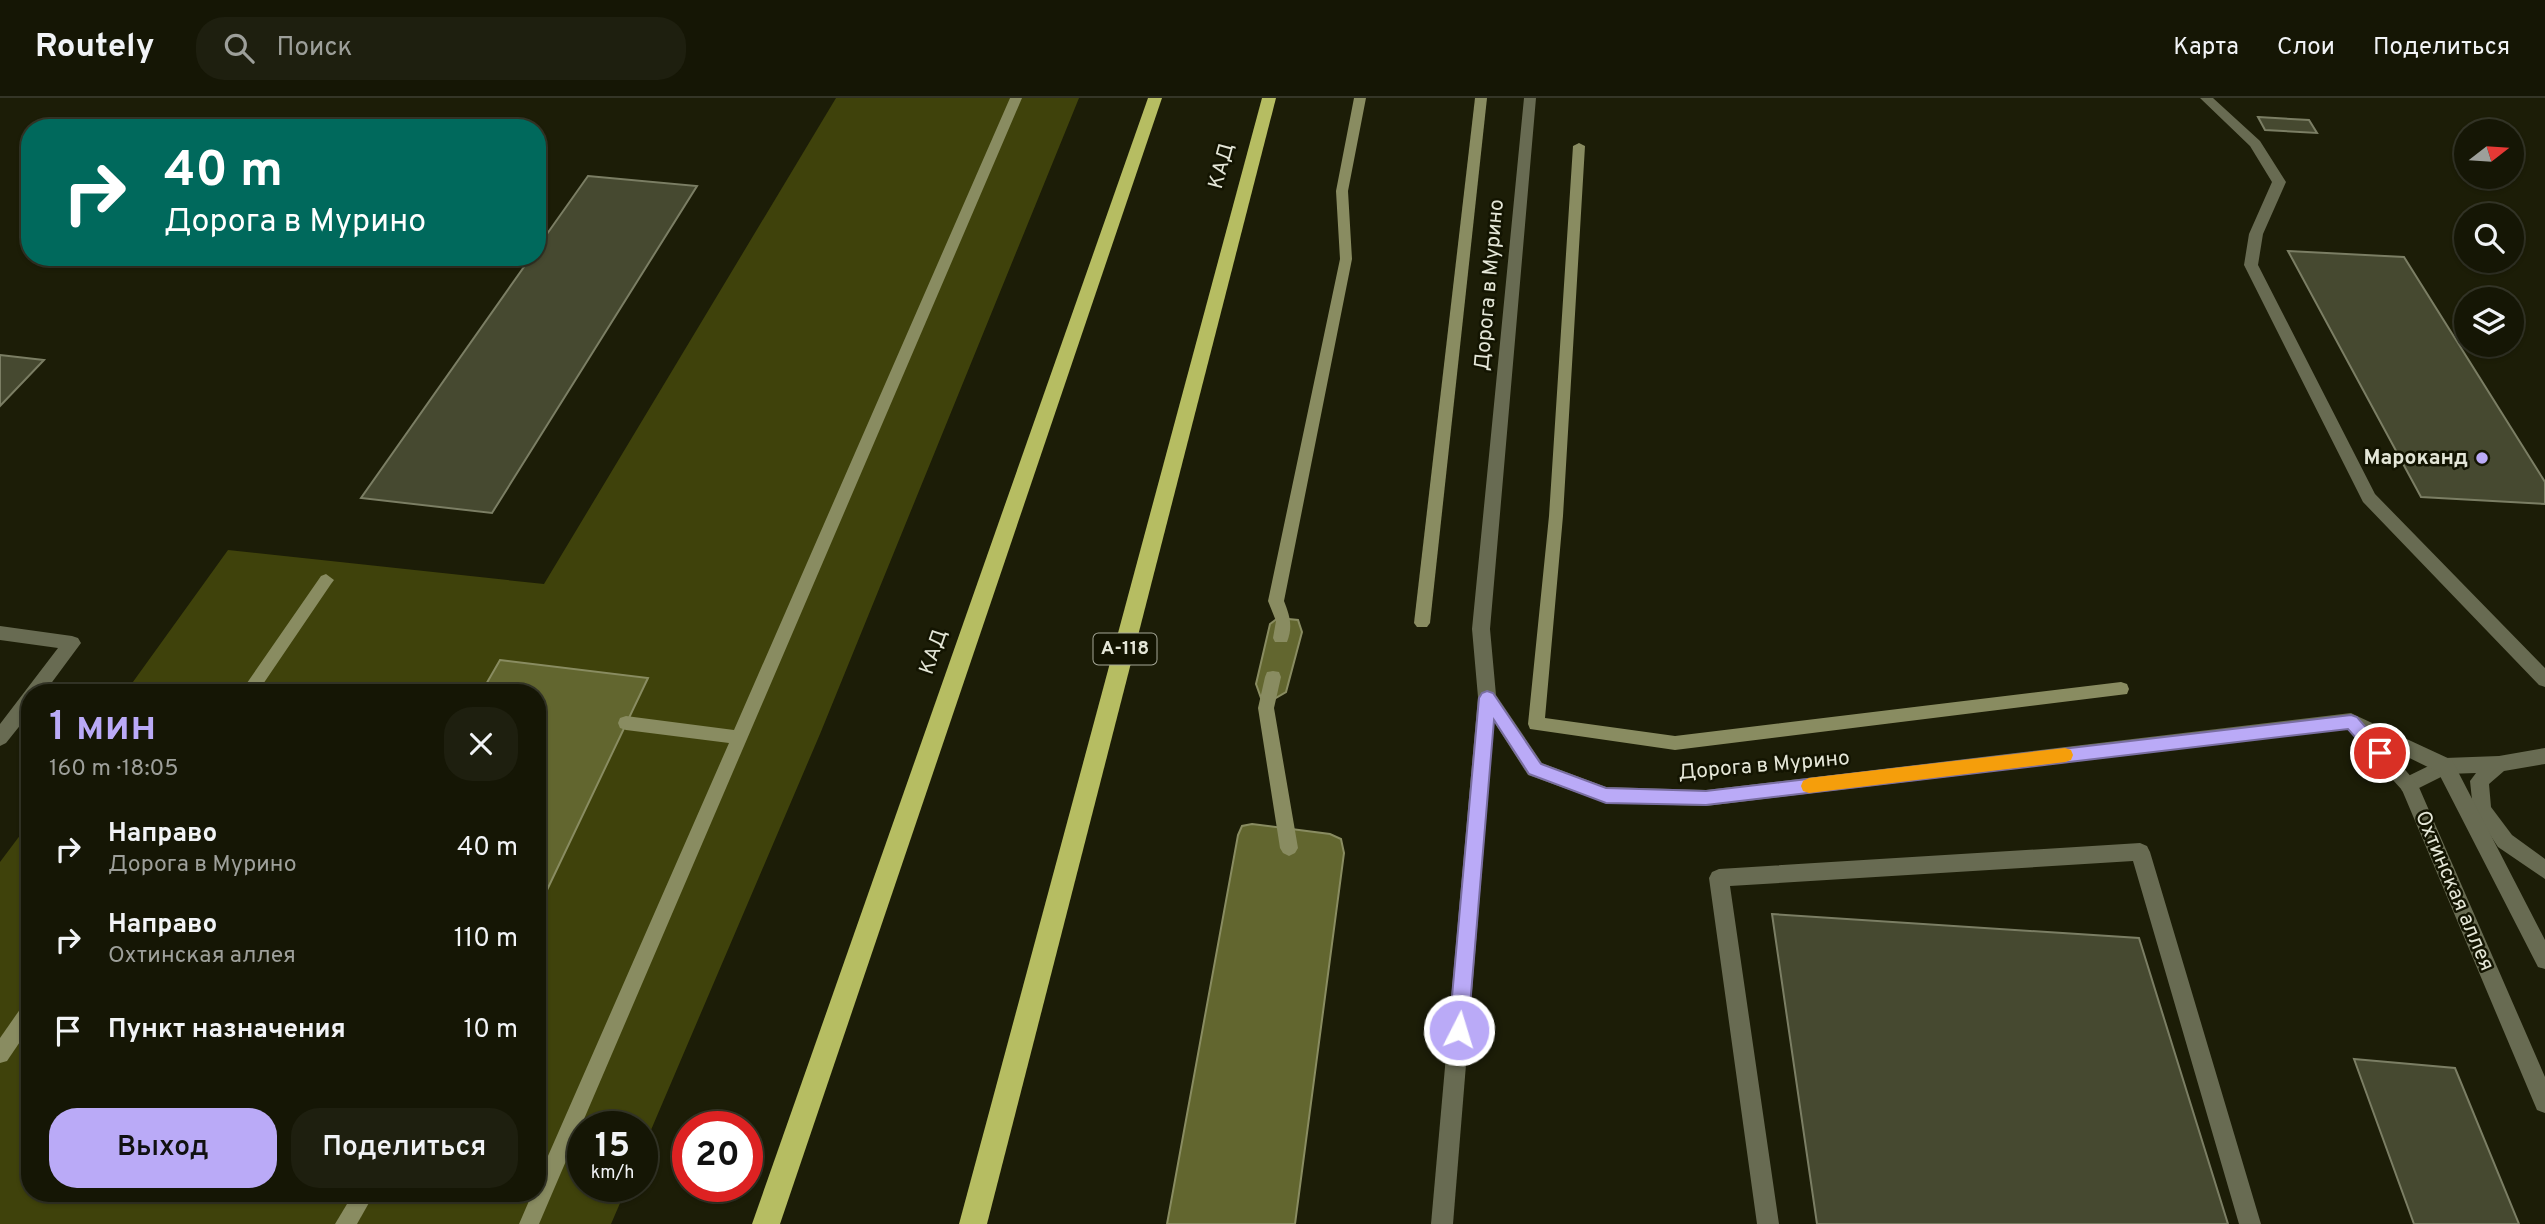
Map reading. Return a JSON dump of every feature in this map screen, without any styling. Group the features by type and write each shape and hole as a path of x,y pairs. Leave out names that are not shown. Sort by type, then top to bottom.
{"highway":[{"name":"КАД","path":"766,1224 1155,98"},
{"name":"КАД","path":"976,1216 1269,98"}],"street":[{"name":"Дорога в Мурино","path":"1530,98 1480,629 1487,698 1535,769 1606,795 1706,798 2351,721"},
{"path":"2206,98 2255,144 2279,183 2256,234 2251,265 2370,498 2545,680"},
{"path":"0,633 72,643 41,684"},
{"path":"1442,1224 1487,698"},
{"path":"0,738 21,711"},
{"path":"2351,721 2445,766"},
{"name":"Охтинская аллея","path":"2351,721 2409,785 2545,1102"},
{"path":"2409,785 2445,766 2499,764 2545,756"},
{"path":"2499,764 2479,781 2482,809 2505,841 2545,870"},
{"name":"Охтинская аллея","path":"2445,766 2545,960"},
{"path":"1768,1224 1719,878 2140,852 2250,1224"}],"shaded area":[{"path":"836,98 1079,98 820,734 658,1114 658,1111 567,1111 567,1202 621,1202 611,1224 0,1224 0,862 21,834 21,1202 546,1202 546,684 131,684 228,550 544,584"},
{"path":"1278,618 1298,620 1302,632 1286,692 1274,699 1261,698 1256,684 1270,624"},
{"path":"500,660 648,678 546,892 546,684 486,684"},
{"path":"1252,824 1330,834 1341,839 1344,853 1295,1224 1167,1224 1238,835 1242,826"}],"building":[{"path":"2258,117 2309,120 2317,133 2265,130"},
{"path":"588,176 697,186 492,513 361,498 525,266 546,266 546,235"},
{"path":"2288,251 2404,257 2454,337 2454,357 2467,357 2545,482 2545,504 2421,497"},
{"path":"0,355 44,360 0,406"},
{"path":"1772,914 2139,938 2228,1224 1817,1224"},
{"path":"2354,1059 2455,1068 2519,1224 2414,1224"}],"waterway":[{"path":"546,1185 1016,98"},
{"path":"1281,638 1284,621 1276,601 1346,259 1342,191 1360,98"},
{"path":"1422,623 1481,98"},
{"path":"1579,146 1556,516 1536,724 1675,743 2121,689"},
{"path":"254,684 326,580"},
{"path":"1273,677 1266,708 1289,848"},
{"path":"626,723 739,738"},
{"path":"0,1054 21,1024"},
{"path":"345,1224 359,1202"},
{"path":"529,1224 539,1202"}],"slow traffic":[{"path":"1809,786 2065,755"}],"place":[{"name":"Мароканд","path":"2482,458"}],"route":[{"path":"1459,1030 1487,698 1535,769 1606,795 1706,798 2351,721 2380,753"}]}
